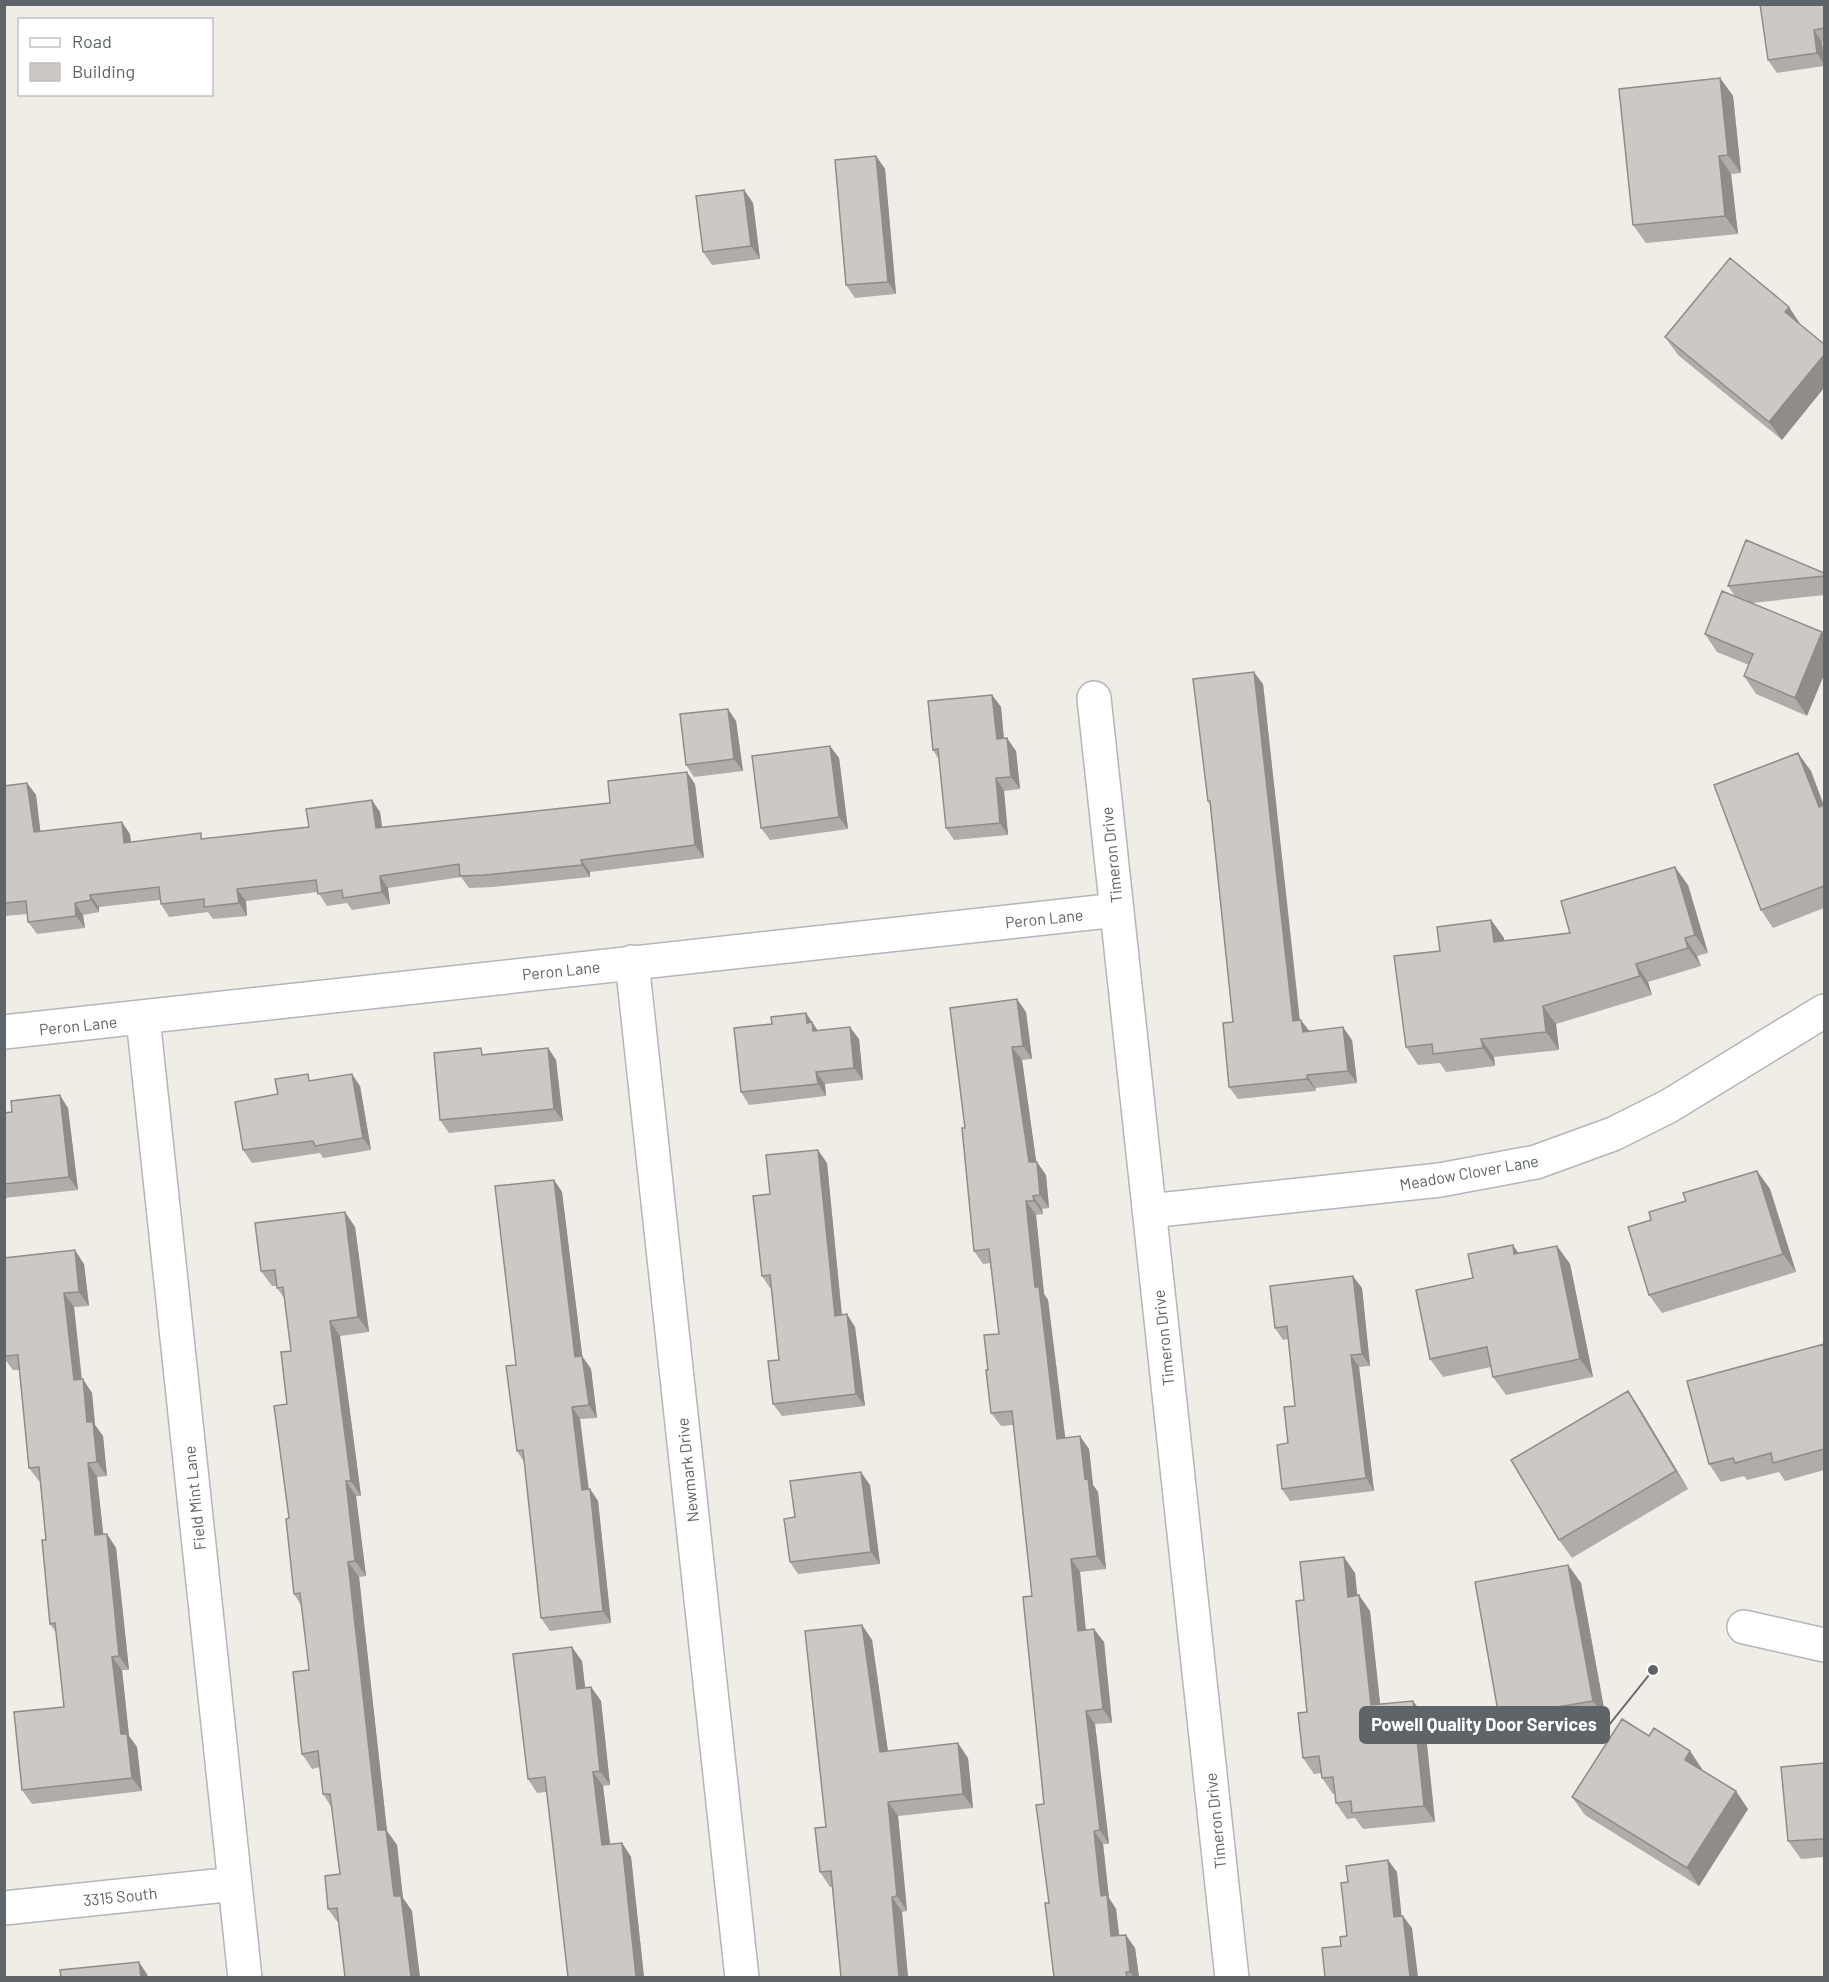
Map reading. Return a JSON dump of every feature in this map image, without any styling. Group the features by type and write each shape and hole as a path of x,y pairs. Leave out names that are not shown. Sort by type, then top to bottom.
{"street":[{"name":"Timeron Drive","path":"1094,699 1232,1977"},
{"name":"Peron Lane","path":"4,1032 1117,910"},
{"name":"Newmark Drive","path":"633,962 742,1977"},
{"name":"Meadow Clover Lane","path":"1149,1211 1440,1180 1536,1162 1613,1134 1669,1106 1824,1011"},
{"name":"Field Mint Lane","path":"143,1018 245,1977"},
{"path":"1744,1627 1824,1645"},
{"name":"3315 South","path":"4,1908 235,1884"}],"building":[{"path":"1760,4 1824,4 1824,28 1814,30 1817,53 1768,60"},
{"path":"1720,78 1728,155 1719,156 1725,216 1633,225 1619,89"},
{"path":"876,156 888,282 846,285 835,160"},
{"path":"744,190 751,246 703,252 696,196"},
{"path":"1730,258 1789,307 1785,312 1824,344 1824,355 1769,422 1665,337"},
{"path":"1746,540 1824,573 1824,576 1728,586"},
{"path":"1722,591 1822,632 1795,698 1744,676 1753,654 1705,634"},
{"path":"1254,672 1293,1021 1301,1020 1303,1032 1343,1027 1348,1071 1307,1075 1307,1079 1229,1087 1223,1023 1233,1022 1210,801 1208,801 1193,679"},
{"path":"992,695 997,739 1007,738 1011,777 996,778 1000,823 946,828 938,749 933,750 928,701"},
{"path":"728,709 734,759 686,765 680,714"},
{"path":"830,746 839,817 761,828 752,756"},
{"path":"1798,753 1819,807 1824,805 1824,886 1761,910 1714,785"},
{"path":"687,772 695,845 581,860 582,865 485,875 460,876 459,864 380,876 382,892 343,898 342,890 318,894 316,880 237,889 239,903 204,907 204,899 161,904 159,887 90,895 91,900 75,903 76,916 28,922 26,901 4,903 4,786 27,783 34,832 122,822 124,843 201,833 201,839 309,827 306,809 372,800 376,828 610,803 608,781"},
{"path":"1675,867 1695,935 1685,938 1688,948 1636,964 1640,976 1543,1006 1546,1032 1481,1039 1483,1048 1433,1054 1432,1044 1406,1047 1394,956 1440,951 1437,927 1491,920 1494,942 1570,933 1561,901"},
{"path":"1017,999 1023,1046 1012,1047 1029,1162 1037,1162 1040,1195 1033,1196 1034,1201 1026,1201 1035,1287 1039,1287 1057,1439 1080,1436 1085,1479 1088,1478 1097,1556 1071,1559 1078,1631 1094,1629 1103,1709 1086,1711 1100,1830 1094,1831 1101,1896 1107,1895 1111,1936 1126,1935 1130,1972 1126,1972 1127,1977 1054,1977 1045,1903 1049,1903 1036,1805 1044,1804 1023,1597 1032,1596 1012,1411 991,1413 984,1335 999,1334 989,1249 974,1251 962,1128 965,1128 950,1008"},
{"path":"806,1013 807,1023 812,1022 813,1031 850,1027 854,1068 816,1072 818,1084 741,1092 734,1028 772,1024 771,1017"},
{"path":"481,1048 482,1055 548,1048 554,1109 440,1120 434,1053"},
{"path":"308,1074 309,1081 352,1074 363,1138 315,1146 313,1141 243,1150 235,1102 278,1094 275,1079"},
{"path":"60,1095 69,1177 4,1184 4,1113 12,1112 11,1101"},
{"path":"818,1150 835,1316 847,1314 856,1394 773,1404 768,1361 779,1360 770,1275 762,1276 753,1196 770,1194 766,1155"},
{"path":"1757,1171 1783,1254 1649,1295 1628,1227 1651,1220 1649,1212 1686,1201 1683,1193"},
{"path":"554,1180 575,1357 582,1356 589,1405 572,1407 582,1490 590,1489 603,1611 541,1618 523,1450 517,1451 506,1366 516,1365 495,1186"},
{"path":"345,1212 358,1317 330,1321 351,1481 346,1481 355,1561 348,1562 378,1830 386,1830 394,1896 401,1896 411,1977 345,1977 337,1908 328,1909 325,1876 340,1874 330,1794 323,1794 318,1751 302,1754 293,1672 309,1670 300,1593 294,1594 286,1519 289,1518 274,1406 287,1404 281,1352 291,1351 283,1287 277,1288 275,1270 261,1271 255,1223"},
{"path":"1513,1245 1514,1254 1557,1246 1580,1359 1493,1377 1487,1347 1430,1359 1416,1290 1473,1278 1468,1254"},
{"path":"75,1250 79,1292 64,1293 74,1380 83,1379 87,1422 93,1422 97,1462 88,1463 95,1535 107,1534 119,1656 112,1657 121,1734 127,1734 132,1778 22,1790 14,1712 64,1707 55,1623 50,1624 42,1540 46,1540 39,1467 29,1468 18,1355 4,1356 4,1258"},
{"path":"1353,1276 1362,1354 1351,1355 1366,1478 1282,1489 1277,1445 1288,1443 1284,1407 1295,1406 1287,1326 1275,1328 1270,1286"},
{"path":"1824,1344 1824,1449 1773,1463 1771,1453 1735,1463 1733,1458 1709,1464 1687,1381"},
{"path":"1628,1391 1676,1471 1559,1540 1511,1460"},
{"path":"861,1472 871,1552 790,1562 784,1519 795,1517 790,1481"},
{"path":"1344,1557 1348,1597 1359,1595 1371,1705 1413,1701 1424,1806 1352,1813 1351,1801 1336,1803 1333,1777 1322,1778 1319,1756 1303,1758 1298,1713 1307,1712 1296,1601 1304,1600 1300,1562"},
{"path":"1568,1565 1593,1701 1499,1717 1475,1582"},
{"path":"862,1625 880,1752 958,1743 963,1794 888,1802 897,1896 892,1897 899,1977 841,1977 831,1871 820,1872 815,1828 826,1827 805,1631"},
{"path":"572,1647 577,1689 591,1687 600,1771 593,1772 602,1845 622,1843 636,1977 568,1977 545,1777 528,1779 513,1654"},
{"path":"1622,1719 1649,1736 1654,1728 1690,1751 1685,1760 1736,1791 1687,1868 1572,1797"},
{"path":"1824,1763 1824,1839 1788,1841 1781,1767"},
{"path":"1388,1860 1394,1917 1403,1916 1410,1977 1325,1977 1322,1948 1341,1946 1340,1937 1347,1936 1341,1883 1348,1882 1346,1866"},
{"path":"139,1962 141,1977 61,1977 60,1970"}],"place":[{"name":"Powell Quality Door Services","path":"1653,1670"}]}
